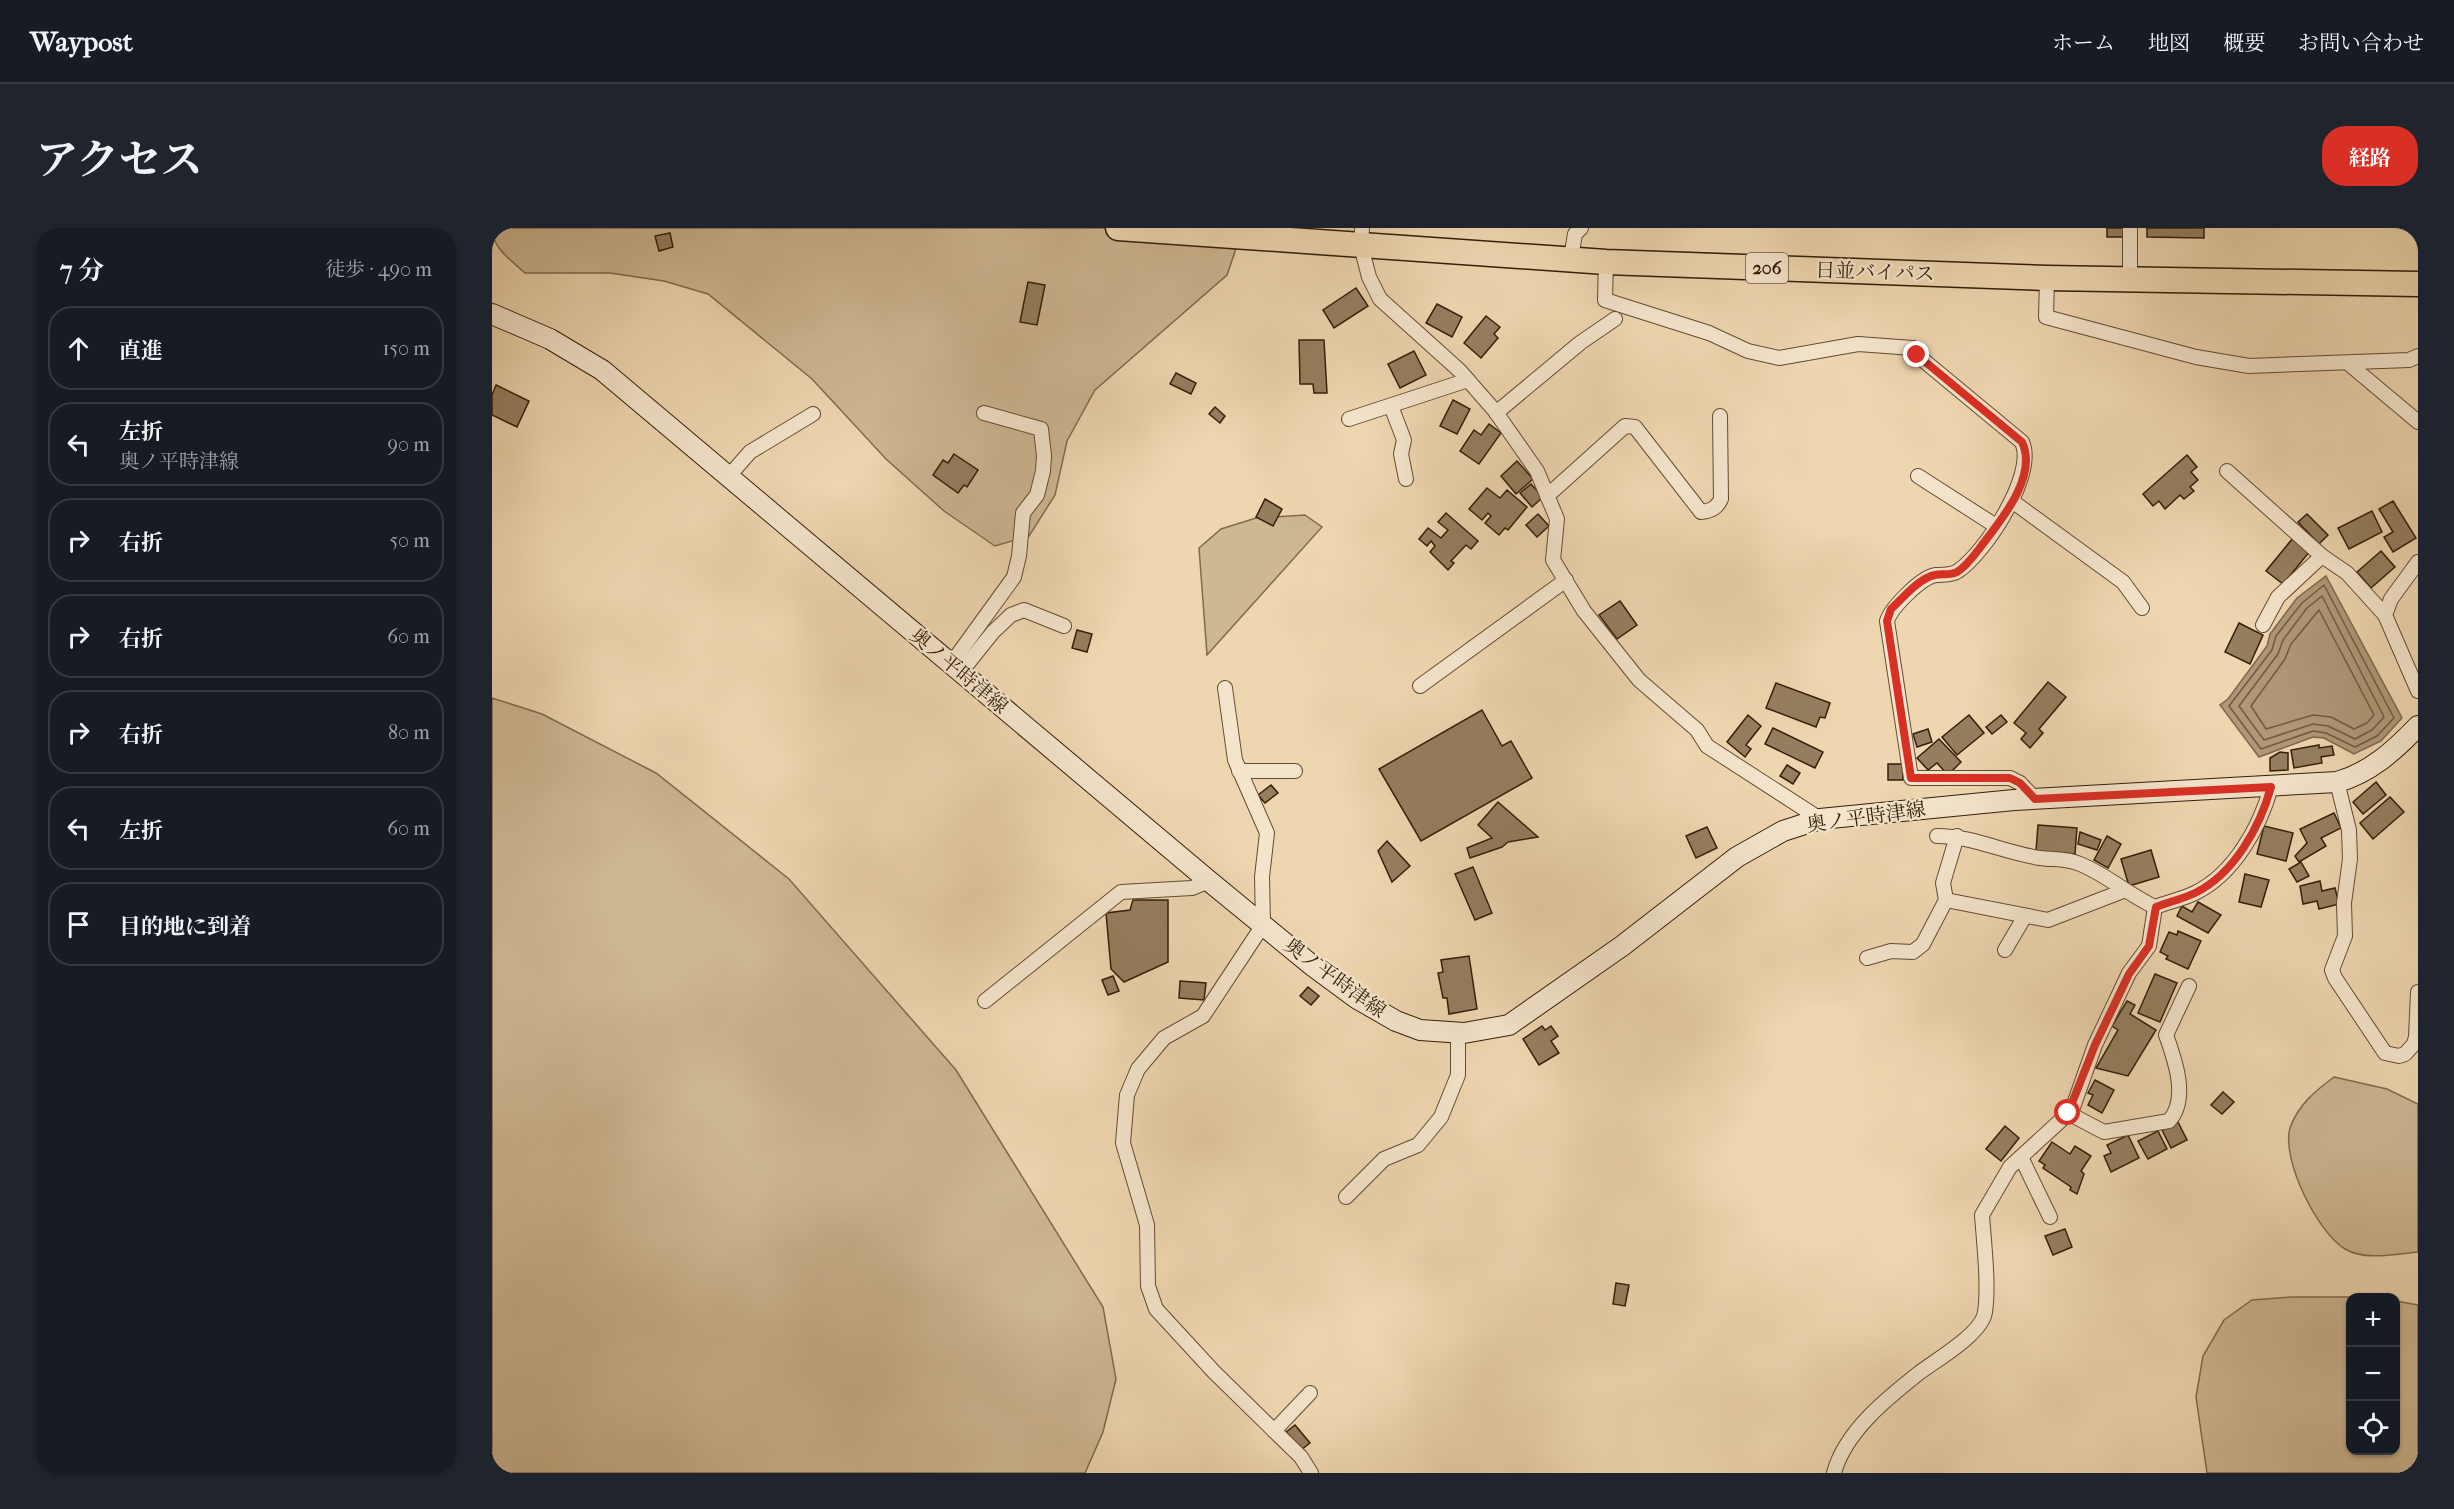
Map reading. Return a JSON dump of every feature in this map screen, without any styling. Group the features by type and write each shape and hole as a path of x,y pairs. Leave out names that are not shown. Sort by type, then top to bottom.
{"highway":[{"name":"日並バイパス","path":"1118,228 1361,237 1606,262 2047,278 2418,284"}],"main road":[{"name":"奥ノ平時津線","path":"492,314 550,339 602,370 1263,925 1356,998 1396,1022 1420,1030 1458,1033 1484,1031 1509,1025 1622,946 1737,857 1783,831 1820,819 2035,799 2337,782 2364,772 2391,752 2418,726"}],"street":[{"path":"1571,258 1575,234 1581,228"},
{"path":"2130,228 2130,279"},
{"path":"1361,237 1372,286 1380,299 1468,380 1496,413 1537,471 1557,519 1553,560 1584,611 1639,680 1689,723 1707,746 1820,819"},
{"path":"1606,262 1605,300 1709,333 1748,351 1779,358 1858,344 1913,348 1917,355 2022,442 2027,458 2012,501 1996,526 1957,572 1935,575 1891,609 1887,621 1911,778 2010,778 2020,783 2035,799"},
{"path":"2047,278 2046,317 2196,357 2249,366 2349,364 2409,360 2418,356"},
{"path":"1496,413 1580,343 1615,319"},
{"path":"2349,364 2418,422"},
{"path":"1349,419 1468,380"},
{"path":"1391,406 1404,440 1401,454 1406,479"},
{"path":"956,668 1014,577 1019,556 1023,513 1037,495 1043,471 1041,429 984,413"},
{"path":"729,476 750,452 813,414"},
{"path":"1547,496 1625,426 1630,425 1635,427 1701,512 1710,511 1718,505 1721,499 1720,416"},
{"path":"2227,471 2322,556 2347,573 2385,615 2418,691"},
{"path":"1918,476 1996,526"},
{"path":"2012,501 2123,582 2142,608"},
{"path":"2263,624 2278,597 2322,556"},
{"path":"2385,615 2391,598 2418,562"},
{"path":"1420,686 1566,580"},
{"path":"956,668 1011,615 1024,610 1064,626"},
{"path":"1225,688 1234,760 1267,833 1262,877 1263,925 1203,1016 1164,1038 1138,1069 1127,1095 1123,1143 1147,1226 1148,1286 1156,1309 1301,1457 1311,1473"},
{"path":"1239,771 1295,771"},
{"path":"2337,782 2349,830 2350,859 2344,903 2345,936 2332,970 2335,978 2385,1053 2391,1055 2405,1054 2414,1044 2418,992"},
{"path":"1937,836 1957,836 2042,858 2066,858 2094,870 2123,891 2156,907 2194,894 2224,871 2247,842 2265,811 2271,787"},
{"path":"1867,958 1891,951 1913,952 1923,944 1946,900 1943,883 1957,836"},
{"path":"985,1001 1121,892 1192,888 1209,881"},
{"path":"1946,900 2048,920 2123,891"},
{"path":"1834,1473 1837,1462 1852,1436 1893,1395 1970,1335 1985,1314 1982,1215 2010,1167 2068,1113 2095,1045 2129,974 2149,946 2156,907"},
{"path":"2005,950 2025,916"},
{"path":"2068,1113 2104,1132 2169,1121 2179,1104 2173,1053 2166,1035 2189,986"},
{"path":"1346,1197 1384,1158 1418,1145 1441,1117 1458,1075 1458,1033"},
{"path":"2021,1157 2050,1217"},
{"path":"1274,1431 1310,1393"}],"shaded area":[{"path":"492,228 1243,228 1227,275 1095,390 1067,441 1055,495 1029,536 995,546 944,511 886,459 812,379 708,294 664,281 610,273 525,273 499,248"},
{"path":"1305,515 1322,527 1207,655 1199,548 1221,529 1256,518"},
{"path":"492,698 542,714 656,773 789,879 956,1070 1103,1307 1116,1379 1103,1432 1085,1473 492,1473"},
{"path":"2334,1077 2387,1089 2418,1104 2418,1252 2371,1256 2345,1249 2324,1228 2304,1194 2291,1158 2290,1128 2308,1099"},
{"path":"2346,1297 2346,1455 2400,1455 2400,1302 2418,1305 2418,1473 2207,1473 2196,1397 2203,1356 2224,1320 2252,1300"}],"water":[{"path":"2326,576 2402,718 2381,741 2354,754 2324,738 2313,737 2259,757 2220,705 2228,699 2267,646 2270,634 2297,598"}],"building":[{"path":"2107,228 2125,228 2125,237 2107,237"},
{"path":"2147,228 2204,228 2204,238 2147,237"},
{"path":"670,233 673,247 659,251 655,236"},
{"path":"1028,282 1045,285 1037,325 1020,322"},
{"path":"1356,288 1368,306 1334,328 1323,310"},
{"path":"1437,304 1462,317 1452,337 1426,323"},
{"path":"1486,316 1500,327 1494,334 1498,338 1481,358 1464,343"},
{"path":"1299,340 1324,340 1327,393 1314,393 1313,384 1300,384"},
{"path":"1414,351 1426,375 1400,388 1388,364"},
{"path":"1176,373 1196,383 1191,394 1170,384"},
{"path":"496,385 529,401 517,427 492,415 492,395"},
{"path":"1453,400 1470,409 1457,434 1440,426"},
{"path":"1215,407 1225,416 1220,423 1209,414"},
{"path":"1489,424 1501,433 1479,464 1460,451 1474,430 1481,435"},
{"path":"954,454 978,470 967,487 964,485 958,493 933,475 943,460 948,463"},
{"path":"2187,455 2197,467 2191,472 2198,480 2190,487 2194,491 2184,499 2180,495 2165,509 2159,501 2153,506 2143,494"},
{"path":"1517,461 1533,479 1516,494 1501,476"},
{"path":"1531,484 1543,497 1532,507 1520,493"},
{"path":"1487,488 1500,498 1507,490 1527,507 1508,530 1505,528 1499,535 1485,523 1491,516 1488,513 1482,520 1469,509"},
{"path":"1265,499 1282,509 1273,526 1256,517"},
{"path":"2393,501 2416,538 2393,552 2384,537 2393,532 2379,509"},
{"path":"2372,511 2382,532 2349,549 2338,528"},
{"path":"1446,513 1478,541 1471,549 1466,545 1451,561 1454,563 1448,570 1430,552 1435,546 1431,541 1427,546 1419,539 1428,528 1441,538 1448,530 1438,522"},
{"path":"1538,514 1549,526 1537,537 1526,525"},
{"path":"2307,514 2328,535 2319,544 2298,522"},
{"path":"2293,538 2311,550 2283,584 2266,571"},
{"path":"2381,551 2395,567 2371,588 2357,572"},
{"path":"1620,601 1637,625 1617,639 1599,615"},
{"path":"2239,623 2263,635 2250,664 2225,652"},
{"path":"1077,630 1092,634 1087,652 1072,648"},
{"path":"2048,682 2066,697 2039,729 2043,733 2030,748 2021,739 2026,733 2014,723"},
{"path":"1776,683 1830,703 1825,718 1820,717 1816,727 1766,708"},
{"path":"1482,710 1502,746 1511,741 1532,778 1421,841 1379,769"},
{"path":"1748,715 1761,726 1746,745 1751,749 1745,757 1727,742"},
{"path":"1969,715 1984,733 1957,755 1942,737"},
{"path":"2001,715 2007,722 1992,734 1986,727"},
{"path":"1773,728 1823,752 1815,768 1765,744"},
{"path":"1928,729 1932,742 1917,747 1913,734"},
{"path":"1939,739 1961,762 1948,775 1937,763 1928,770 1917,758"},
{"path":"2319,745 2319,748 2332,746 2334,755 2321,757 2322,763 2294,768 2291,750"},
{"path":"2280,752 2288,753 2288,770 2270,771 2270,758"},
{"path":"1888,764 1903,764 1903,780 1888,780"},
{"path":"1787,765 1800,773 1793,784 1780,776"},
{"path":"2376,782 2386,795 2363,814 2353,802"},
{"path":"1271,785 1278,793 1265,803 1258,795"},
{"path":"2390,797 2404,812 2373,839 2360,823"},
{"path":"1498,802 1538,837 1508,842 1502,847 1470,858 1467,848 1492,838 1478,825"},
{"path":"2334,813 2341,828 2321,838 2326,846 2299,862 2295,856 2307,843 2300,829"},
{"path":"2038,825 2077,828 2075,854 2036,851"},
{"path":"2264,826 2293,833 2286,861 2257,854"},
{"path":"1707,827 1717,848 1696,858 1686,836"},
{"path":"2080,832 2101,840 2097,850 2078,844"},
{"path":"2107,836 2121,844 2108,868 2094,860"},
{"path":"1387,841 1410,866 1392,882 1378,851"},
{"path":"2151,850 2159,877 2129,886 2121,859"},
{"path":"2301,862 2309,876 2297,882 2289,869"},
{"path":"1473,867 1492,913 1475,920 1455,874"},
{"path":"2245,874 2269,880 2261,907 2239,902"},
{"path":"2320,881 2322,891 2335,888 2339,904 2319,909 2317,901 2303,904 2300,886"},
{"path":"1133,900 1168,900 1168,962 1124,982 1111,969 1106,913 1130,910"},
{"path":"2198,902 2221,915 2208,933 2177,916 2182,906 2192,912"},
{"path":"2178,931 2201,941 2188,969 2166,959 2168,956 2160,952 2169,932 2177,935"},
{"path":"1469,956 1477,1009 1449,1014 1447,998 1443,998 1438,973 1443,972 1441,960"},
{"path":"2155,974 2177,983 2160,1022 2138,1013"},
{"path":"1113,976 1119,991 1108,995 1102,980"},
{"path":"1180,981 1206,983 1204,1000 1179,998"},
{"path":"1308,987 1319,996 1311,1005 1300,996"},
{"path":"2127,1001 2135,1005 2130,1014 2156,1030 2128,1076 2096,1068 2118,1030 2112,1026"},
{"path":"1542,1026 1545,1030 1551,1026 1558,1036 1551,1041 1559,1053 1539,1065 1523,1039"},
{"path":"2095,1080 2114,1090 2102,1113 2088,1105 2093,1095 2088,1093"},
{"path":"2223,1092 2234,1102 2222,1114 2211,1105"},
{"path":"2178,1122 2187,1140 2171,1148 2162,1130"},
{"path":"2005,1126 2019,1138 2001,1161 1986,1149"},
{"path":"2158,1131 2167,1149 2148,1159 2138,1141"},
{"path":"2128,1135 2139,1158 2111,1172 2104,1156 2111,1153 2107,1145"},
{"path":"2052,1142 2070,1154 2075,1146 2091,1156 2081,1171 2084,1174 2077,1194 2070,1190 2071,1187 2043,1168 2045,1165 2039,1161"},
{"path":"2065,1229 2072,1247 2053,1255 2045,1236"},
{"path":"1616,1283 1629,1285 1625,1306 1613,1304"},
{"path":"1295,1425 1310,1443 1301,1450 1286,1432"}],"route":[{"path":"1917,355 2022,442 2027,458 2015,496 2005,515 1969,561 1957,572 1943,576 1935,575 1923,582 1891,609 1889,614 1887,621 1893,672 1911,778 2010,778 2020,783 2035,799 2271,787 2265,811 2247,842 2224,871 2211,884 2194,894 2156,907 2149,946 2129,974 2095,1045 2072,1110 2068,1113"}]}
